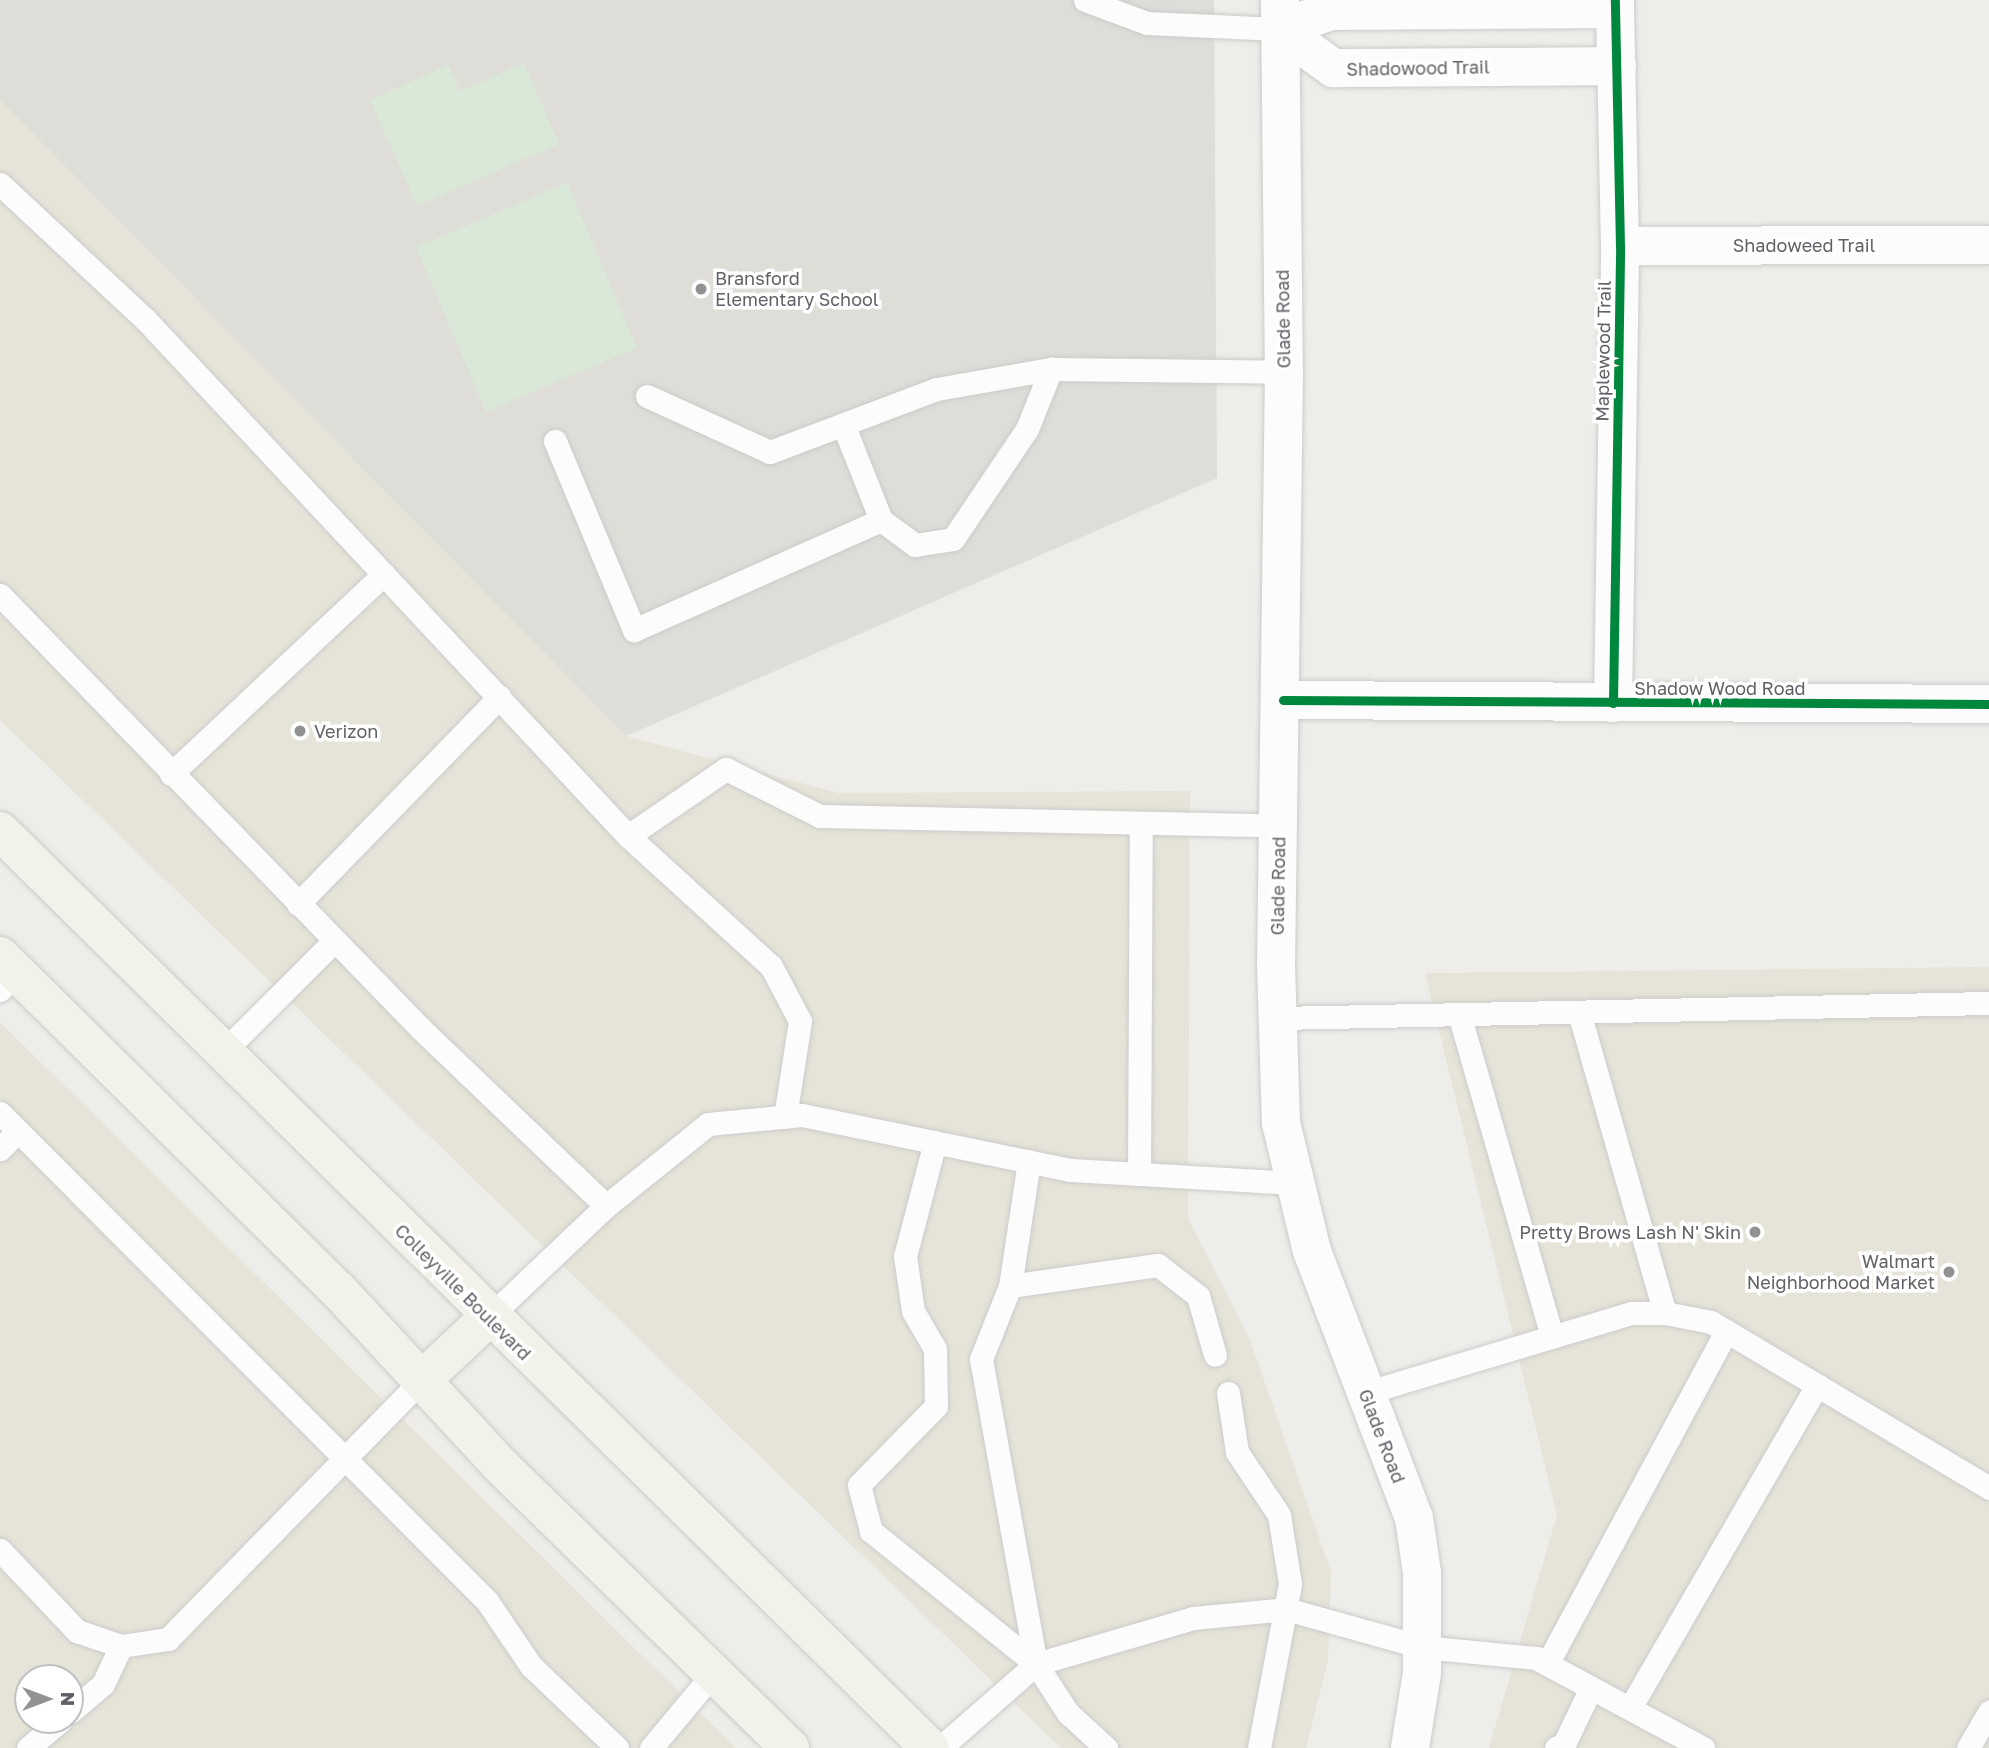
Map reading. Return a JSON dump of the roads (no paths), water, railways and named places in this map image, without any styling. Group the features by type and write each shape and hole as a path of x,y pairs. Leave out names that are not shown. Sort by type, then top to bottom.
{"main road":[{"name":"Colleyville Boulevard","path":"0,831 488,1318 930,1748"},
{"path":"5,973 423,1379 711,1676 790,1748"},
{"path":"423,1379 488,1318"}],"street":[{"path":"1279,14 1331,10 1615,4"},
{"name":"Maplewood Trail","path":"1613,703 1620,246 1615,4"},
{"name":"Shadowood Trail","path":"1279,14 1333,68 1617,66"},
{"name":"Glade Road","path":"1279,14 1284,372 1278,1018 1281,1123 1312,1251 1414,1518 1422,1647 1410,1748"},
{"name":"Shadoweed Trail","path":"1620,246 1989,245"},
{"name":"Shadow Wood Road","path":"1283,700 1989,704"}],"lane":[{"path":"1085,0 1147,23 1279,14"},
{"path":"0,184 145,319 628,836 771,966 800,1021 785,1116"},
{"path":"647,396 770,452 937,389 1051,369 1284,372"},
{"path":"843,424 881,520 915,545 953,539 1027,429 1051,369"},
{"path":"555,441 634,630 881,520"},
{"path":"171,775 384,574"},
{"path":"0,596 334,941 607,1206"},
{"path":"298,904 499,697"},
{"path":"628,836 726,769 820,816 1279,826"},
{"path":"1139,1173 1141,823"},
{"path":"222,1053 334,941"},
{"path":"1278,1018 1989,1003"},
{"path":"1578,1012 1665,1313"},
{"path":"1459,1014 1552,1337"},
{"path":"0,1113 487,1601 531,1666 617,1748"},
{"path":"488,1318 607,1206 708,1124 785,1116 1029,1161 1139,1173 1296,1183"},
{"path":"0,1149 18,1131"},
{"path":"935,1142 905,1256 913,1311 935,1349 936,1406 859,1485 871,1531 1036,1664 1068,1713 1106,1748"},
{"path":"1029,1161 1010,1286 981,1359 1036,1664"},
{"path":"1010,1286 1158,1265 1198,1296 1215,1355"},
{"path":"1366,1393 1632,1313 1665,1313 1726,1331 1989,1488"},
{"path":"1547,1664 1726,1331"},
{"path":"0,1549 77,1631 121,1646 168,1639 423,1379"},
{"path":"1630,1708 1818,1385"},
{"path":"1227,1393 1237,1451 1279,1516 1290,1584 1259,1748"},
{"path":"940,1748 1036,1664 1193,1618 1286,1609 1422,1647 1547,1664 1703,1748"},
{"path":"84,1700 103,1684 121,1646"},
{"path":"651,1748 711,1676"},
{"path":"1556,1748 1564,1744 1591,1688"},
{"path":"1968,1748 1989,1712"},
{"path":"28,1748 44,1734"}],"place":[{"name":"Bransford Elementary School","path":"701,289"},
{"name":"Verizon","path":"300,731"},
{"name":"Pretty Brows Lash N' Skin","path":"1755,1232"},
{"name":"Walmart Neighborhood Market","path":"1949,1272"}]}
